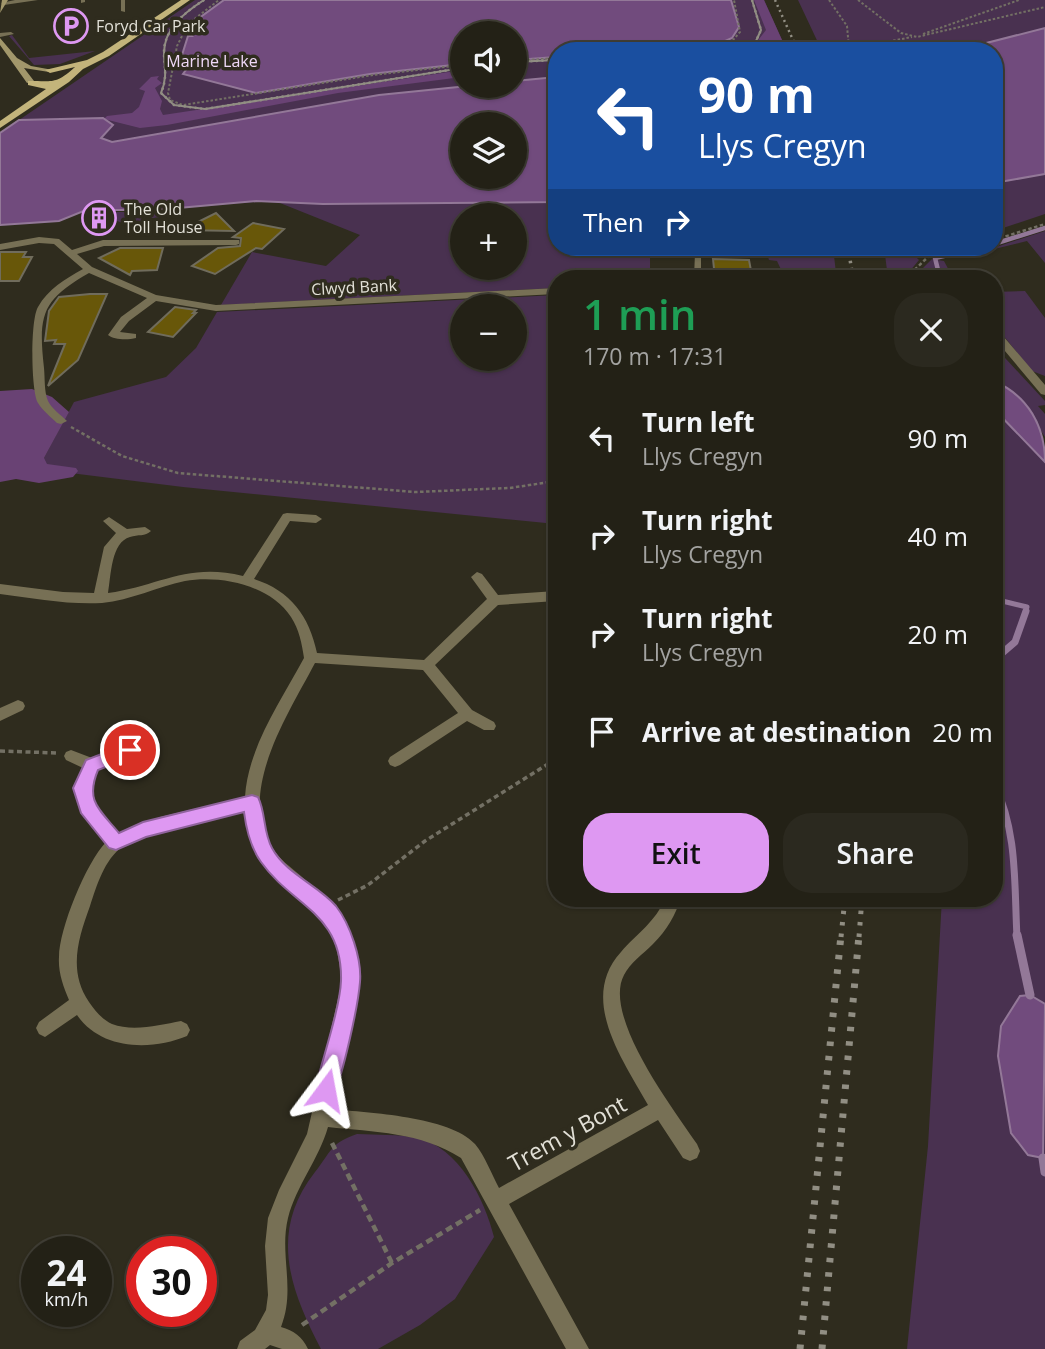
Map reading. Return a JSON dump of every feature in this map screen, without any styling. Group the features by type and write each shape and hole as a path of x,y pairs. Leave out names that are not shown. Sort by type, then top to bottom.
{"main road":[{"path":"0,125 70,77 80,67 114,48 186,0"},
{"path":"0,11 4,2"},
{"path":"0,38 37,91 25,108"},
{"path":"30,82 34,75 84,62 114,48"},
{"path":"10,54 29,68 67,72 70,77"},
{"path":"30,82 47,86 60,83"}],"street":[{"path":"4,2 35,0"},
{"name":"Clwyd Bank","path":"0,247 57,240 89,269 154,298 196,306 246,308 548,291"},
{"path":"71,253 103,243 178,247 236,242"},
{"path":"61,421 42,401 40,357 34,341 37,314 49,294 89,269"},
{"path":"109,348 113,335 125,319 154,298"},
{"path":"113,335 132,336"},
{"path":"1003,342 1041,382 1045,392"},
{"path":"246,582 294,505"},
{"path":"287,517 316,519"},
{"path":"110,521 124,533"},
{"path":"100,598 110,547 124,533 145,531"},
{"path":"0,589 100,598 200,575 246,582 276,595 289,605 308,640 311,658 257,766 252,802 255,828 266,855 288,878 323,907 339,932 346,951 351,981 312,1145 276,1226 275,1269 281,1300 284,1341 248,1349"},
{"path":"477,577 495,600"},
{"path":"311,658 427,665 495,600 548,597"},
{"path":"427,665 467,714 489,726"},
{"path":"0,715 18,706"},
{"path":"395,761 467,714"},
{"path":"71,756 92,765 130,750"},
{"path":"92,765 82,788 87,807 116,842"},
{"path":"181,1030 149,1035 110,1032 96,1023 79,1003 67,960 71,935 92,877 116,842 143,830 252,802"},
{"name":"Trem y Bont","path":"670,907 658,929 620,964 611,986 611,1015 661,1108 690,1151"},
{"path":"45,1028 79,1003"},
{"name":"Trem y Bont","path":"497,1200 661,1108"},
{"name":"Trem y Bont","path":"319,1117 432,1131 452,1139 468,1151 579,1349"}],"lane":[{"path":"123,0 123,12"},
{"path":"0,38 11,34"}],"path":[{"path":"219,0 188,24 177,46 168,93 170,100 183,105 373,75 450,66"},
{"path":"728,42 740,32 740,19 734,0"},
{"path":"829,0 847,26 848,42"},
{"path":"858,0 901,33 914,37 1019,0"},
{"path":"889,42 1045,7"},
{"path":"173,18 168,24 188,24"},
{"path":"527,60 548,59"},
{"path":"1003,237 1045,224"},
{"path":"914,270 929,256"},
{"path":"61,421 112,454 141,466 178,472 431,493 507,491 548,483"},
{"path":"0,751 64,753 71,756"},
{"path":"323,907 368,885 425,841 548,764"},
{"path":"319,1117 392,1263"},
{"path":"284,1341 309,1317 497,1200"}],"green space":[{"name":"Marine Lake","path":"195,0 764,0 783,42 548,42 548,125 527,125 527,112 450,112 450,125 135,140 0,162 0,133"},
{"path":"798,0 1045,0 1045,28 990,42 818,42"},
{"path":"12,35 29,58 95,51 60,64 34,65 9,36"},
{"path":"1045,152 1045,214 1003,228 1003,163"},
{"path":"548,189 548,256 650,256 650,270 548,270 548,288 221,305 252,252 326,266 360,235 275,201 127,209 143,202"},
{"path":"109,212 163,212 161,218 146,218 143,224 137,224 135,228 107,217"},
{"path":"1045,231 1045,263 1027,241 1003,245"},
{"path":"768,256 834,256 836,270 781,270 777,261 769,260"},
{"path":"885,256 915,256 919,260 911,270 887,270"},
{"path":"932,259 944,261 949,270 939,270 938,266 935,270 921,270"},
{"path":"1025,291 1045,318 1045,376 1032,371 1003,335 1003,292"},
{"path":"548,295 548,523 183,487 38,469 74,402 166,377 196,348 217,312 450,300 450,371 527,371 527,296"},
{"path":"1003,356 1045,401 1045,405 1038,406 1045,414 1045,437 1029,413 1011,391 1003,386"},
{"path":"1003,418 1045,462 1045,1349 907,1349 928,1146 941,907 1003,907"},
{"path":"357,1134 417,1138 432,1143 445,1152 468,1177 477,1192 494,1237 455,1299 420,1325 378,1349 321,1349 293,1282 288,1238 292,1216 301,1194 315,1172 336,1145"}],"shaded area":[{"name":"Marine Lake","path":"224,0 731,0 739,27 732,38 723,42 548,42 548,58 527,59 527,21 450,21 450,65 370,74 256,93 183,74 189,66 182,55 188,36 192,36 190,33 202,16"},
{"path":"754,0 764,0 783,42 757,42 766,30"},
{"path":"1045,28 1045,174 1003,181 1003,42 990,42"},
{"path":"450,72 450,79 338,93 167,125 140,128 104,119 107,116 132,113 139,107 145,91 139,89 151,77 159,76 157,79 162,83 155,88 162,101 160,109 163,115"},
{"path":"548,78 548,202 323,204 256,201 156,210 86,210 59,221 0,225 0,133 19,120 103,118 113,125 101,138 112,142 379,95 450,88 450,98 527,98 527,80"},
{"path":"1003,386 1016,395 1032,414 1042,436 1045,462 1003,418"},
{"path":"32,389 52,397 69,412 44,458 47,464 76,468 78,471 73,477 39,483 16,479 0,482 0,391"},
{"path":"1030,995 1045,1004 1043,1158 1028,1155 1011,1133 998,1056 1001,1026 1020,996"}],"building":[{"path":"216,213 234,231 182,230"},
{"path":"253,223 284,229 262,249 256,248 215,274 192,266 218,248 240,246 241,238 233,237"},
{"path":"120,248 163,248 157,270 132,271 130,275 99,258"},
{"path":"0,252 26,252 23,257 32,257 19,281 0,281"},
{"path":"713,259 749,260 751,270 714,270"},
{"path":"107,294 78,360 48,386 65,344 54,344 56,340 45,341 49,311 59,297"},
{"path":"175,307 196,310 193,313 196,313 173,337 148,332"}],"waterway":[{"path":"1003,241 1045,228"},
{"path":"938,270 935,258 944,256"},
{"path":"1003,601 1027,607 1025,613"},
{"path":"1003,652 1015,642 1026,611"},
{"path":"1003,806 1011,839 1017,937"},
{"path":"1017,935 1030,995"},
{"path":"1043,1158 1045,1172"}],"tram line":[{"path":"204,0 182,16 167,37 164,55 165,79 161,93 174,105 205,109 450,70"},
{"path":"752,0 761,30 754,42"},
{"path":"527,61 548,60"}],"railway":[{"path":"204,0 182,16 167,37 164,55 165,79 161,93 174,105 205,109 450,70"},
{"path":"752,0 761,30 754,42"},
{"path":"775,0 794,42"},
{"path":"527,61 548,60"},
{"path":"849,256 852,270"},
{"path":"841,937 844,907"},
{"path":"859,937 861,907"},
{"path":"800,1349 841,935"},
{"path":"822,1349 859,935"}],"place":[{"name":"Foryd Car Park","path":"71,26"},
{"name":"The Old Toll House","path":"99,218"}],"route":[{"path":"130,750 92,765 82,788 87,807 116,842 143,830 252,802 255,828 266,855 288,878 328,911 335,922 346,951 351,981 326,1090"}]}
